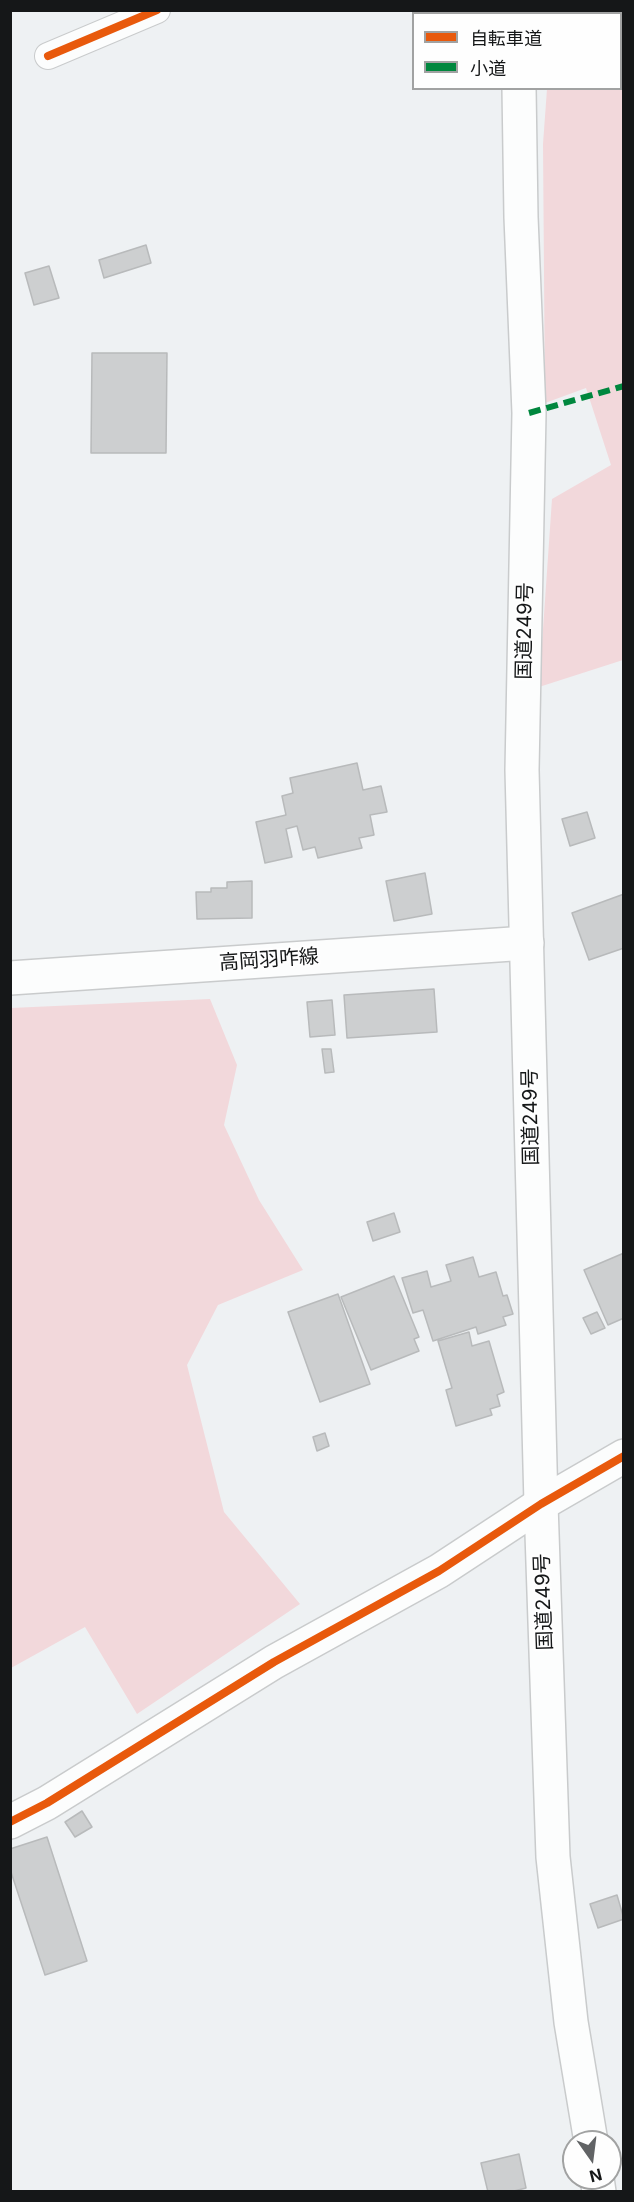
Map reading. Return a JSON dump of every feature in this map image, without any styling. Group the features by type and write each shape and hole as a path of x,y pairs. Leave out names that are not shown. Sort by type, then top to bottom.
{"main road":[{"name":"国道249号","path":"519,90 520,217 529,413 522,770 541,1504 553,1857 571,2022 589,2130"},
{"name":"高岡羽咋線","path":"10,978 527,942"},
{"path":"10,1822 47,1803 274,1662 439,1571 541,1504 624,1456"}],"street":[{"path":"48,56 157,10"}],"shaded area":[{"path":"623,11 623,660 539,687 552,499 611,465 586,388 545,403 543,144 547,90 622,90 622,12 552,12"},
{"path":"210,999 237,1065 224,1125 259,1200 303,1270 218,1305 187,1365 224,1512 300,1604 137,1714 85,1627 11,1668 11,1008"}],"building":[{"path":"146,245 151,263 104,278 99,260"},
{"path":"49,266 59,298 34,305 25,273"},
{"path":"92,353 167,353 166,453 91,453"},
{"path":"357,763 363,790 381,786 387,812 370,815 374,835 359,838 362,848 318,858 315,847 303,850 297,826 286,829 292,857 265,863 256,822 286,815 282,796 293,793 290,778"},
{"path":"587,812 595,838 570,846 562,819"},
{"path":"425,873 432,914 394,921 386,881"},
{"path":"252,881 252,918 197,919 196,892 211,892 211,888 227,888 227,882"},
{"path":"624,894 624,948 589,960 572,913"},
{"path":"434,989 437,1032 347,1038 344,995"},
{"path":"332,1000 335,1035 310,1037 307,1002"},
{"path":"322,1049 331,1049 334,1072 325,1073"},
{"path":"394,1213 400,1232 373,1241 367,1222"},
{"path":"624,1253 624,1318 608,1325 584,1270"},
{"path":"473,1257 479,1277 496,1272 503,1296 507,1295 513,1314 503,1317 506,1325 478,1334 476,1327 433,1341 423,1310 413,1313 402,1278 427,1271 431,1287 451,1281 446,1265"},
{"path":"394,1276 419,1337 414,1339 419,1351 371,1370 341,1297"},
{"path":"338,1294 370,1384 320,1402 288,1312"},
{"path":"597,1312 605,1328 591,1334 583,1318"},
{"path":"469,1332 472,1346 489,1341 504,1392 497,1395 500,1406 490,1409 492,1415 456,1426 446,1390 452,1388 438,1341"},
{"path":"325,1433 329,1446 317,1451 313,1437"},
{"path":"82,1811 92,1827 75,1837 65,1822"},
{"path":"47,1837 87,1961 45,1975 10,1869 10,1849"},
{"path":"617,1895 624,1919 598,1928 590,1904"},
{"path":"519,2154 526,2188 510,2192 488,2192 481,2163"}],"marked path":[{"path":"529,413 624,386"}],"cycle path":[{"path":"48,56 157,10"},
{"path":"10,1822 47,1803 274,1662 439,1571 541,1504 624,1456"}]}
